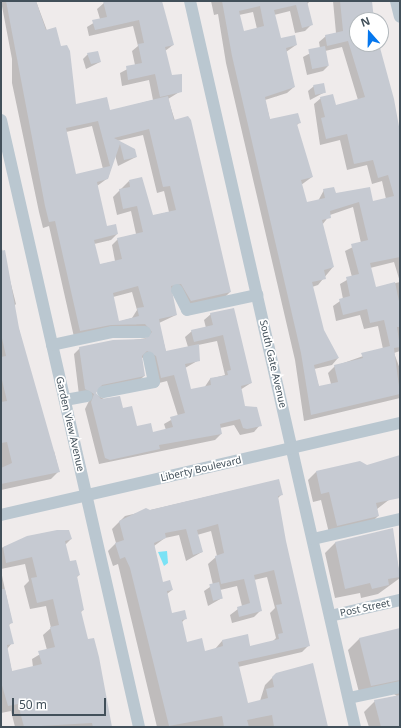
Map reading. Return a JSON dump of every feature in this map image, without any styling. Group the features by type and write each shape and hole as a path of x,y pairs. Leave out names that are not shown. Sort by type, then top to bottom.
{"street":[{"name":"South Gate Avenue","path":"190,1 356,727"},
{"path":"396,1 400,17"},
{"name":"Garden View Avenue","path":"1,120 140,727"},
{"path":"177,290 187,310 257,295"},
{"path":"52,345 112,332 145,332"},
{"path":"103,392 154,382 149,358"},
{"path":"65,400 87,396"},
{"name":"Liberty Boulevard","path":"1,515 400,423"},
{"path":"313,539 400,519"},
{"name":"Post Street","path":"330,616 400,600"},
{"path":"349,698 400,687"}],"water":[{"path":"167,551 168,563 164,566 158,552"}],"building":[{"path":"6,1 36,1 46,30 56,27 61,46 67,45 70,51 76,104 107,97 110,110 168,96 174,120 188,116 191,120 231,292 191,301 181,284 171,286 177,315 159,319 166,351 199,344 200,361 185,364 191,389 211,385 210,378 228,375 227,371 231,370 223,335 194,342 191,330 213,325 210,313 234,308 252,383 241,386 245,406 257,407 262,426 247,429 243,428 240,419 220,424 222,434 159,445 160,449 110,460 105,458 91,402 94,394 85,389 79,347 113,340 145,339 152,332 145,324 111,325 80,331 55,221 49,222","holes":["98,121 110,166 76,174 66,128","149,129 163,187 170,186 176,210 153,215 142,177 129,180 130,187 119,189 123,209 137,206 143,232 117,238 122,259 100,264 94,240 118,234 116,224 107,226 97,182 108,179 120,144 124,160 137,157 135,149 114,138","138,286 144,307 137,308 139,316 119,321 113,293","147,351 156,356 161,378 174,375 185,413 170,417 173,427 153,432 151,423 137,426 132,406 123,408 120,396 101,399 96,393 102,385 145,376 142,356"]},
{"path":"103,1 162,1 174,45 165,47 172,75 182,74 182,92 160,97 155,74 128,80 126,66 142,63 138,44 144,43 139,20 95,30 92,20 107,17"},
{"path":"222,1 307,1 313,25 302,28 296,5 274,10 281,38 295,35 297,45 286,48 295,87 265,97 270,119 298,113 301,123 297,124 313,177 301,180 307,202 325,198 323,189 334,187 336,193 370,187 373,201 394,196 388,175 378,178 373,160 354,164 347,134 326,139 321,118 325,117 320,97 333,94 336,105 365,97 351,52 381,52 394,99 400,132 400,257 370,263 376,287 395,282 400,306 400,327 397,327 400,347 394,348 400,394 311,415 301,353 232,56","holes":["260,6 264,26 244,31 239,11","359,202 368,240 351,244 359,274 346,277 350,296 339,299 343,315 367,309 370,323 384,320 390,346 361,353 363,358 334,365 338,382 319,386 314,365 339,358 324,330 312,282 326,279 324,270 334,267 322,220 331,218 330,211"]},
{"path":"340,1 372,1 373,12 349,12 349,44 348,41 327,46 325,35 343,31"},
{"path":"325,46 329,66 312,69 308,49"},
{"path":"98,51 101,62 91,64 87,53"},
{"path":"324,83 326,93 315,95 313,85"},
{"path":"5,250 19,328 60,472 1,484 1,468 12,463 7,442 1,443 1,402 7,401 1,376 1,357 6,356 1,334 1,251"},
{"path":"400,455 400,498 376,503 379,516 337,526 329,492 321,494 316,471 360,461 367,465"},
{"path":"279,479 283,495 278,496 286,541 310,646 238,662 248,703 268,698 266,689 274,687 272,677 276,673 313,663 328,727 274,727 272,715 247,720 249,727 224,727 222,716 169,726 130,568 125,557 120,559 115,543 124,540 119,521 146,508 150,510","holes":["218,524 224,553 215,556 221,584 244,579 250,603 237,607 239,617 262,611 254,575 274,570 282,604 276,605 283,633 278,634 279,639 250,646 248,634 222,640 223,646 205,651 202,638 187,642 182,620 187,619 185,610 172,613 167,591 173,590 170,580 163,582 154,543 166,538 165,533 186,529 193,555 203,552 197,530"]},
{"path":"393,528 400,577 388,579 389,585 372,589 370,583 345,589 335,542"},
{"path":"57,530 69,530 72,539 65,541 70,561 76,560 80,575 77,576 84,610 81,611 88,639 94,638 112,727 93,727 92,723 24,727 18,704 8,706 1,682 1,589 5,589 13,623 9,624 14,644 7,645 12,671 42,664 38,651 55,647 50,627 59,625 53,599 37,603 31,578 37,577 32,557 6,563 3,547 27,536"},
{"path":"219,582 223,599 213,601 209,584"},
{"path":"400,628 400,680 371,686 359,638"},
{"path":"400,695 400,727 381,727 374,700"}]}
